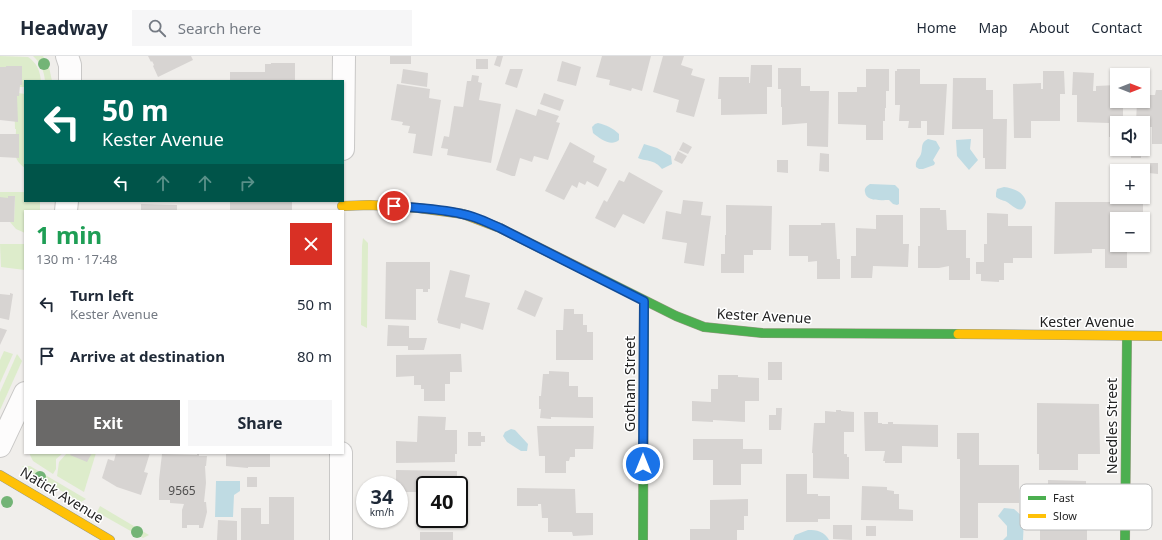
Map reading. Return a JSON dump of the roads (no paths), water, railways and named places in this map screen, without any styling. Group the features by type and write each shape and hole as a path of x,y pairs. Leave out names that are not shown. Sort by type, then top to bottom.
{"street":[{"path":"67,56 70,65 70,80"},
{"path":"344,56 344,80"},
{"name":"Kester Avenue","path":"342,206 370,205 418,208 463,214 500,228 644,301 704,327 734,331 770,333 1162,336"},
{"name":"Gotham Street","path":"643,540 644,301"},
{"name":"Needles Street","path":"1126,484 1127,336"},
{"path":"0,446 24,395"},
{"path":"341,454 341,540"},
{"name":"Natick Avenue","path":"0,475 110,540"},
{"name":"Needles Street","path":"1126,530 1126,540"}],"water":[{"path":"598,123 617,132 619,134 619,140 613,143 609,142 602,140 593,133 592,127"},
{"path":"928,139 936,141 940,148 933,160 935,163 934,165 919,169 916,167 916,163 921,154 923,144"},
{"path":"971,139 970,149 978,160 969,170 957,156 956,140"},
{"path":"644,144 657,148 671,156 672,164 662,169 654,162 638,158"},
{"path":"870,184 895,185 899,189 899,204 893,204 889,200 875,200 868,197 865,189"},
{"path":"1004,187 1011,188 1021,193 1026,202 1022,209 1019,210 996,197 997,189"},
{"path":"511,429 515,430 528,444 527,451 521,451 507,442 503,436 505,432"},
{"path":"216,481 240,481 240,491 234,495 233,517 215,517"},
{"path":"1004,508 1014,509 1020,514 1020,530 1023,530 1023,540 1003,540 1007,536 1007,526 998,516"},
{"path":"808,530 820,532 829,540 793,540 795,535"}]}
